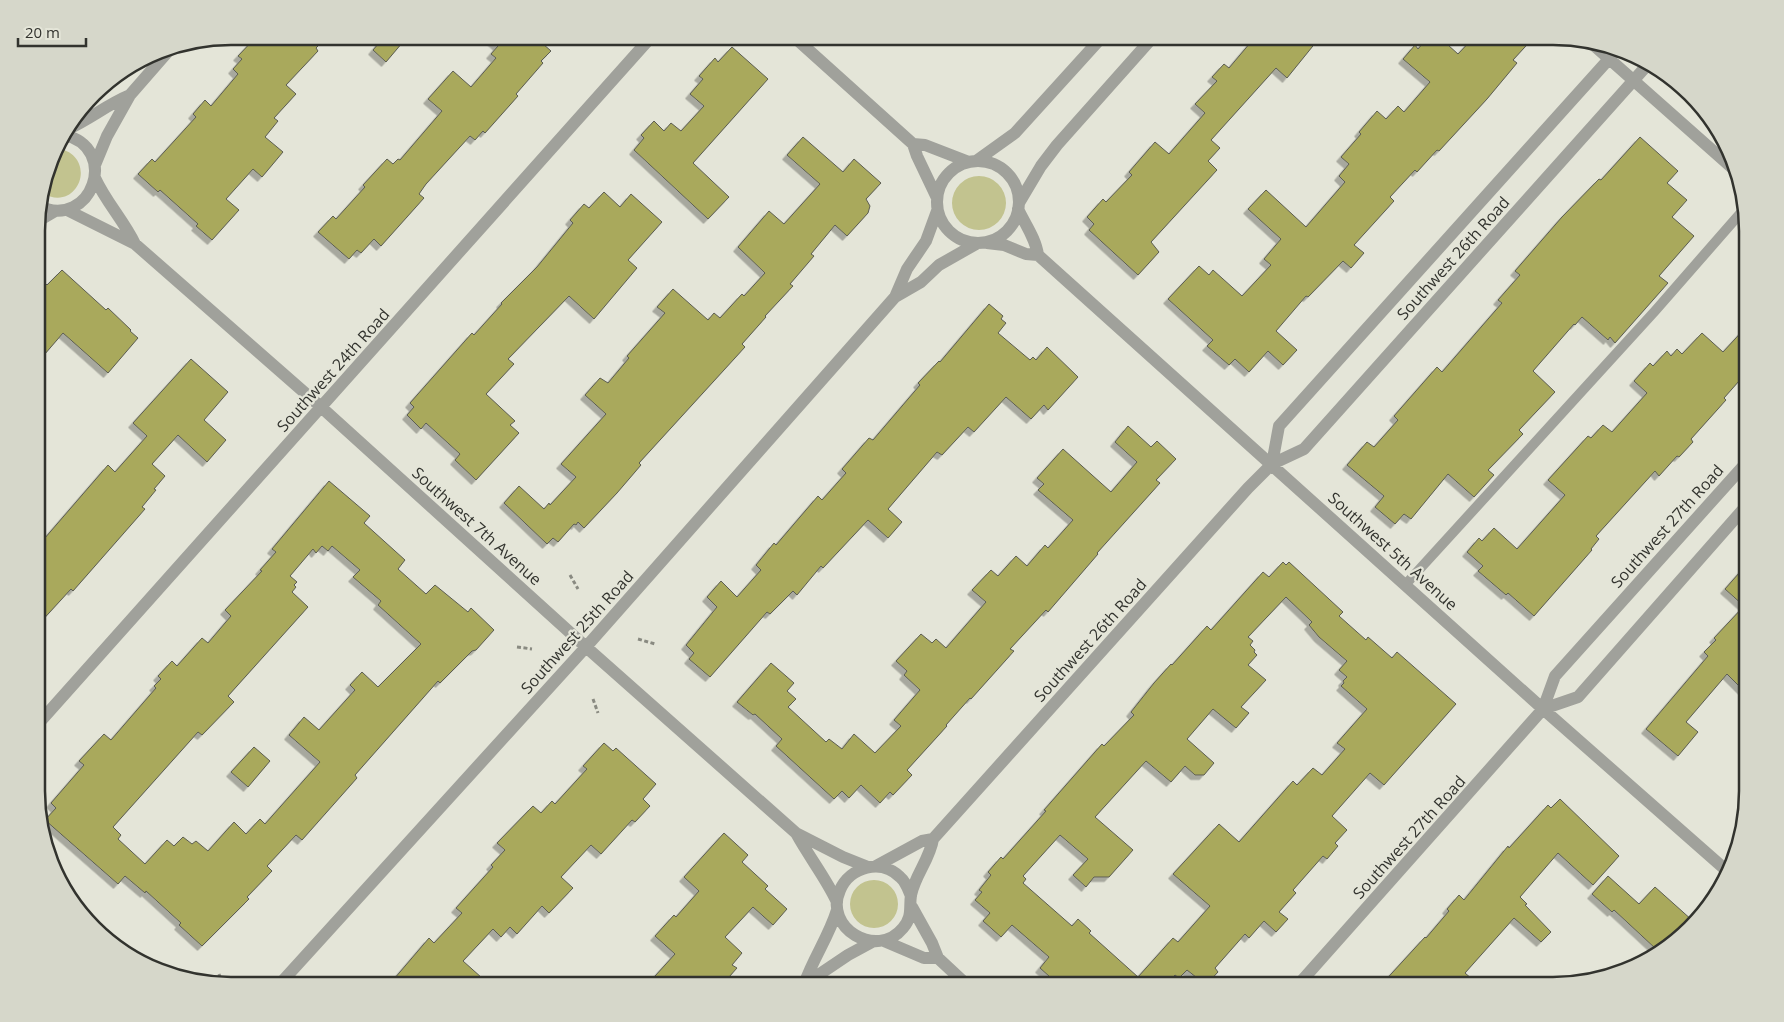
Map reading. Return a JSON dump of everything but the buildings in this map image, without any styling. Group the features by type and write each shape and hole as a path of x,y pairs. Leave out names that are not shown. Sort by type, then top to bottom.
{"street":[{"name":"Southwest 24th Road","path":"45,716 644,45"},
{"path":"803,45 913,144 937,204 940,219 951,234 959,239 981,243 996,240 1011,227 1019,206 1041,166 1057,145 1146,45"},
{"path":"937,204 939,189 947,175 953,169 972,161 1015,132 1094,45"},
{"path":"1599,51 1726,162"},
{"name":"Southwest 26th Road","path":"1272,464 1279,426 1613,55"},
{"path":"95,165 110,130 130,95 162,58"},
{"name":"Southwest 26th Road","path":"911,902 919,873 931,850 933,839 1240,496 1272,464 1304,449 1644,69"},
{"path":"80,123 114,102 130,95"},
{"path":"45,217 77,205 86,198 92,189 95,178 95,165 90,153 82,143 71,136"},
{"path":"913,144 925,145 972,161 987,162 997,166 1014,181 1018,191 1019,206"},
{"name":"Southwest 7th Avenue","path":"95,178 107,201 129,231 135,244"},
{"name":"Southwest 25th Road","path":"896,297 906,269 926,241 937,204"},
{"name":"Southwest 5th Avenue","path":"1019,206 1028,231 1036,243 1038,255"},
{"name":"Southwest 7th Avenue","path":"47,208 61,210 135,244 321,407 796,834 843,858 872,866"},
{"name":"Southwest 5th Avenue","path":"981,243 1004,246 1026,254 1038,255 1543,709 1723,867"},
{"name":"Southwest 25th Road","path":"286,977 586,647 896,297 921,282 939,265 981,243"},
{"name":"Southwest 27th Road","path":"1305,977 1543,709 1555,676 1739,471"},
{"name":"Southwest 27th Road","path":"1543,709 1578,697 1739,514"},
{"name":"Southwest 7th Avenue","path":"796,834 806,852 826,879 837,906"},
{"name":"Southwest 26th Road","path":"872,866 922,841 933,839"},
{"path":"807,977 828,934 837,906 840,888 849,876 861,868 872,866 888,869 899,875 906,885 911,902 938,958 958,977"},
{"path":"816,977 848,955 894,936 903,928 909,918 911,902"},
{"path":"837,906 840,920 850,932 862,940 878,941 924,958 938,958"}],"lane":[{"path":"1406,584 1738,215"}],"path":[{"path":"570,575 578,589"},
{"path":"638,639 655,644"},
{"path":"517,647 532,649"},
{"path":"593,699 598,713"}],"green space":[{"path":"63,150 69,152 77,160 81,170 80,181 75,190 66,196 55,198 49,196 51,183"},
{"path":"974,176 984,176 994,180 1002,188 1006,203 1002,218 994,226 984,230 974,230 964,226 956,218 952,208 952,198 956,188 964,180"},
{"path":"869,880 879,880 891,887 898,899 898,909 891,921 879,928 869,928 861,924 854,917 850,909 850,899 854,891 861,884"}]}
